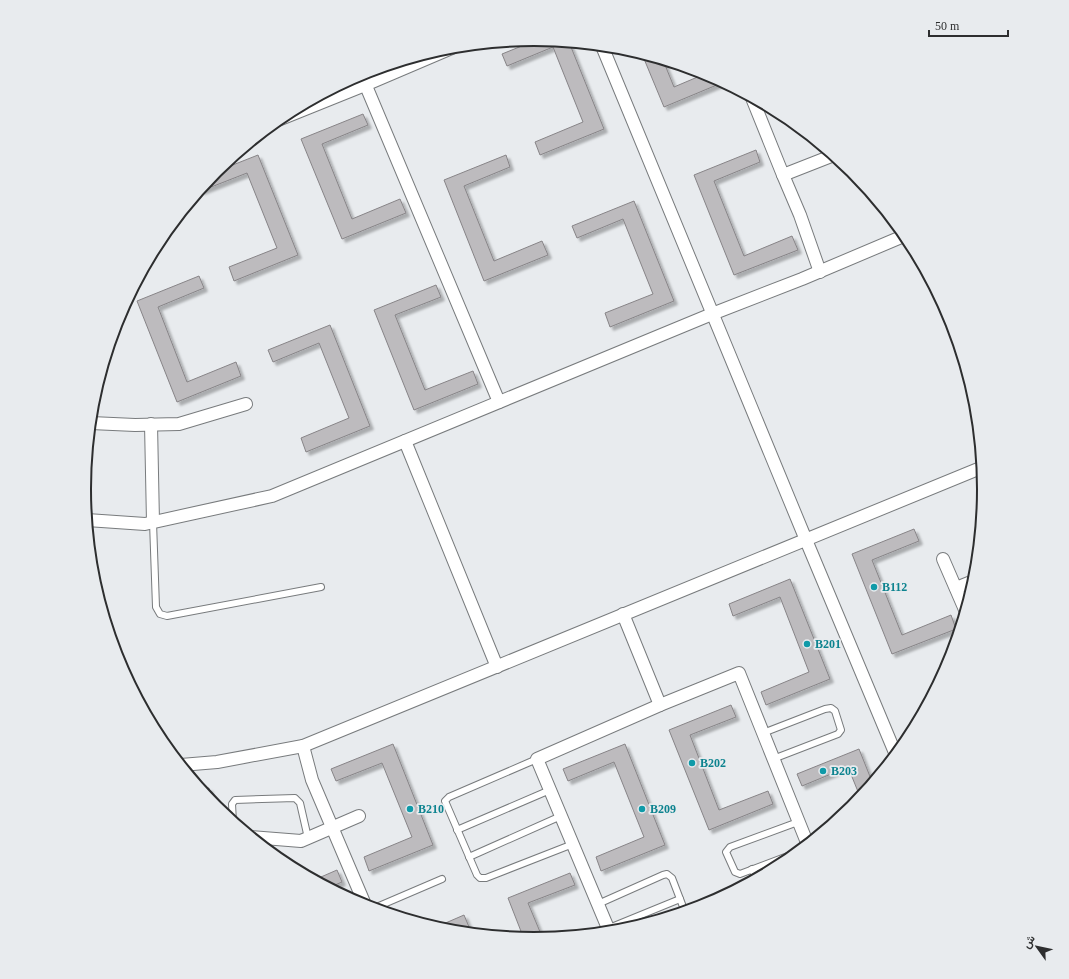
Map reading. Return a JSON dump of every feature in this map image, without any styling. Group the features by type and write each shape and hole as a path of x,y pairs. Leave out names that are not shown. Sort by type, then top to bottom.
{"street":[{"path":"605,52 893,749"},
{"path":"363,81 499,402"},
{"path":"755,104 800,215 820,272"},
{"path":"783,175 828,157"},
{"path":"92,520 145,524 272,496 712,314 820,272 899,238"},
{"path":"97,423 135,425 179,424 246,404"},
{"path":"151,424 153,522"},
{"path":"405,441 497,666"},
{"path":"187,764 217,762 303,746 977,469"},
{"path":"943,559 963,604"},
{"path":"956,588 967,583"},
{"path":"623,614 660,705"},
{"path":"607,926 537,760 660,705 739,673 806,840"},
{"path":"303,746 312,780 362,898"},
{"path":"261,838 300,841 359,816"}],"lane":[{"path":"153,522 156,607 160,614 167,616 321,586"},
{"path":"763,733 825,708 831,708 835,711 841,730 838,734 773,759"},
{"path":"537,760 449,796 445,802 477,875 480,878 486,878 573,844"},
{"path":"457,830 550,790"},
{"path":"233,815 232,804 235,800 295,798 300,803 308,838"},
{"path":"469,857 561,816"},
{"path":"780,859 740,874 735,872 726,852 730,847 798,822"},
{"path":"752,869 754,875"},
{"path":"598,904 668,874 672,878 683,907"},
{"path":"381,905 442,879"},
{"path":"624,923 680,899"}],"building":[{"path":"521,46 534,46 571,48 604,129 540,155 535,142 583,122 553,47 507,66 502,54"},
{"path":"645,60 666,66 674,87 697,77 716,85 664,107"},
{"path":"363,114 368,125 322,144 352,219 400,199 406,213 342,239 301,139"},
{"path":"756,150 760,162 714,181 744,256 792,236 798,250 734,275 694,175"},
{"path":"258,155 298,255 234,281 229,267 277,248 247,173 210,187 232,165"},
{"path":"506,155 510,167 464,186 494,261 542,241 548,255 484,281 444,180"},
{"path":"634,201 674,301 610,327 605,313 653,294 623,219 577,238 572,226"},
{"path":"199,276 204,288 158,307 187,382 236,362 241,376 177,402 137,301"},
{"path":"436,285 441,297 395,315 425,390 473,371 478,384 414,410 374,310"},
{"path":"330,325 370,426 306,452 301,438 349,418 319,343 273,362 268,350"},
{"name":"B112","path":"914,529 919,541 872,560 902,635 951,615 955,629 892,654 852,554"},
{"name":"B201","path":"790,579 830,679 766,705 761,692 809,672 780,597 733,616 729,604"},
{"name":"B202","path":"731,705 736,717 690,735 719,810 768,791 773,804 709,830 669,730"},
{"name":"B210","path":"393,744 433,845 369,871 364,857 412,837 382,763 336,781 331,769"},
{"name":"B209","path":"625,744 665,845 601,871 596,857 644,837 614,762 568,781 563,769"},
{"name":"B203","path":"859,749 871,778 858,792 848,767 802,786 797,774"},
{"path":"337,870 342,882 335,885 320,878"},
{"path":"570,873 575,885 528,903 540,933 521,933 508,898"},
{"path":"464,915 469,928 448,924 445,923"}],"place":[{"name":"B112","path":"874,587"},
{"name":"B201","path":"807,644"},
{"name":"B202","path":"692,763"},
{"name":"B203","path":"823,771"},
{"name":"B210","path":"410,809"},
{"name":"B209","path":"642,809"}]}
